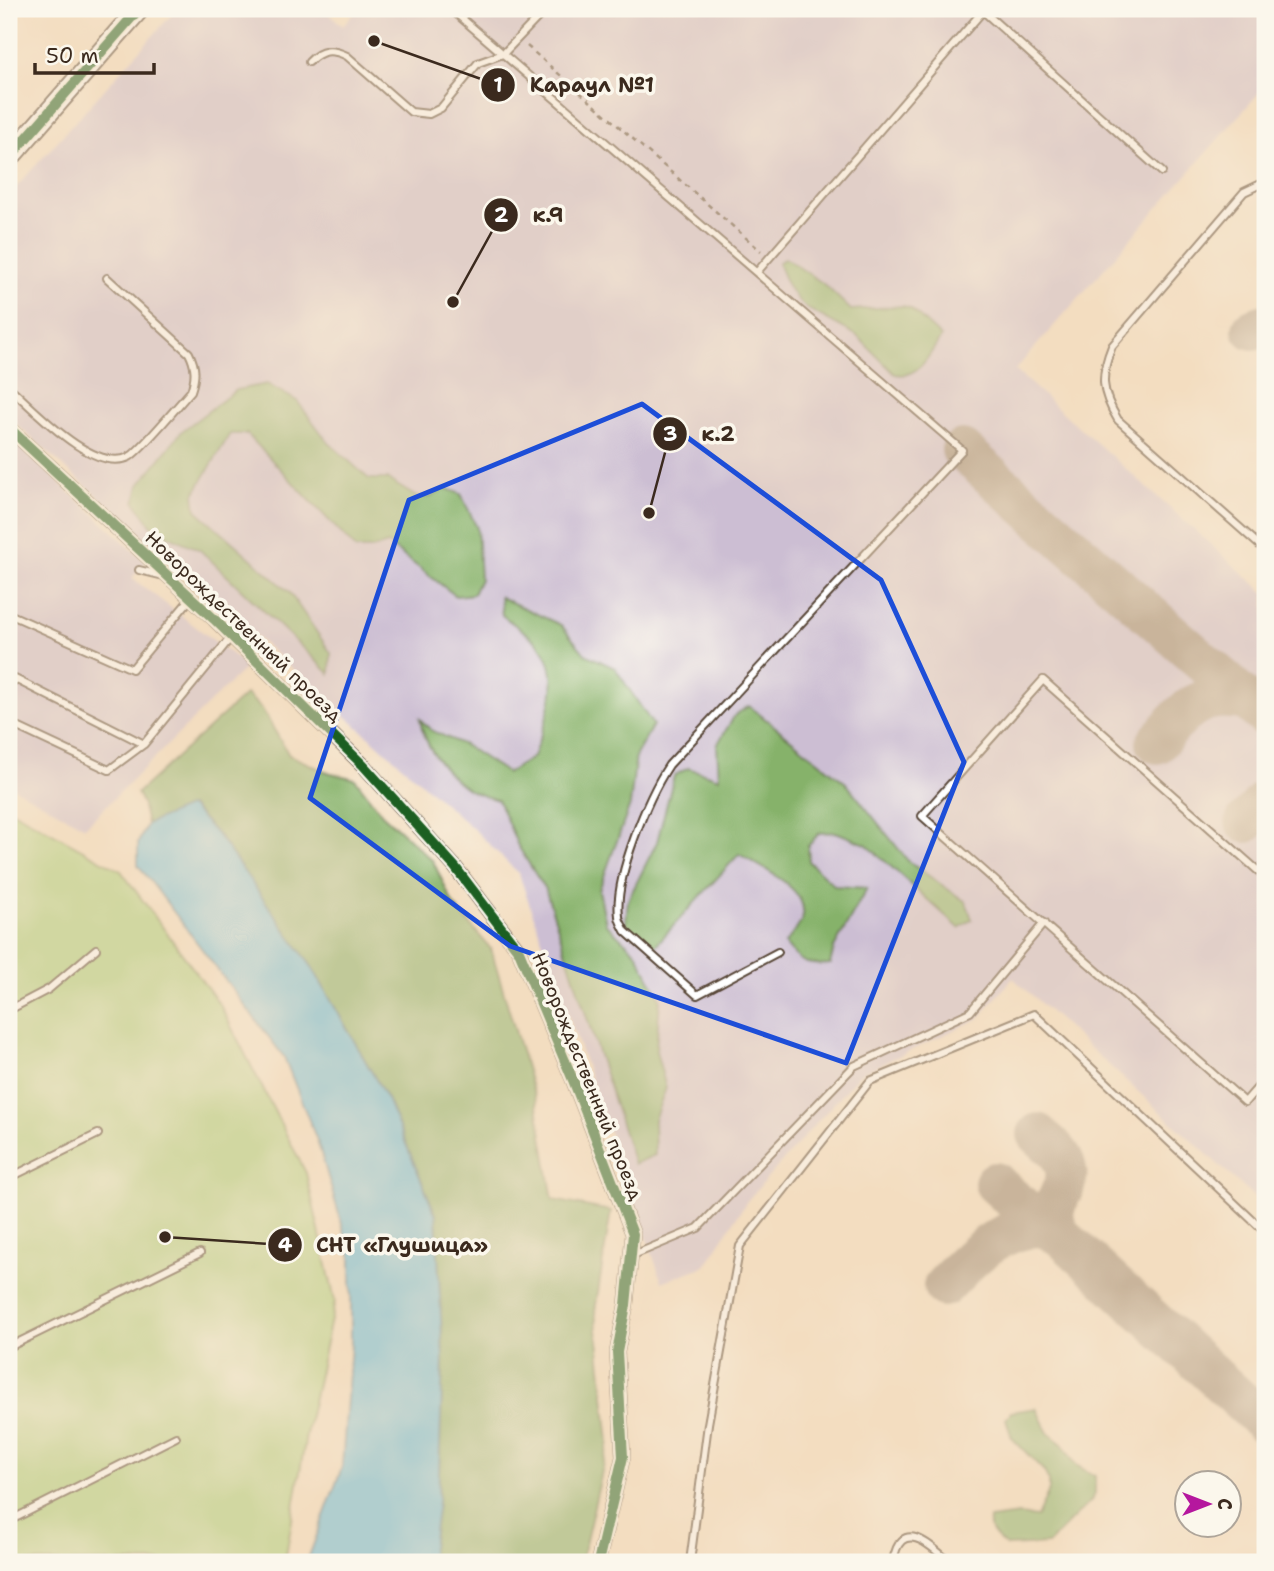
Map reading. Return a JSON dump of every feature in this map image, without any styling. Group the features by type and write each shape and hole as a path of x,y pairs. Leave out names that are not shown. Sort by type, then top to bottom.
{"street":[{"path":"9,158 139,9"},
{"name":"Новорождественный проезд","path":"9,428 232,636 363,765 455,867 519,951 633,1234 617,1352 622,1457 598,1562"}],"lane":[{"path":"451,9 962,450 669,765 642,821 620,885 619,918 625,931 697,995 778,952"},
{"path":"309,62 325,51 347,56 411,112 424,115 441,108 478,63 503,54 547,9"},
{"path":"757,272 982,10 1162,172"},
{"path":"1265,182 1244,192 1112,346 1104,367 1103,384 1107,403 1118,420 1265,550"},
{"path":"9,387 80,449 97,458 114,460 130,457 191,391 195,365 189,353 107,278"},
{"path":"139,570 169,577"},
{"path":"9,614 132,669 191,598"},
{"path":"9,723 109,770 144,744 232,636"},
{"path":"9,676 144,744"},
{"path":"1265,877 1042,680 922,816 1245,1102 1265,1079"},
{"path":"631,1256 698,1228 855,1066 970,1012 1044,923"},
{"path":"9,1010 49,989 96,949"},
{"path":"690,1562 708,1424 740,1246 870,1081 1034,1014 1265,1232"},
{"path":"9,1178 98,1134"},
{"path":"9,1347 200,1253"},
{"path":"9,1521 176,1437"},
{"path":"893,1562 895,1549 909,1537 927,1542 949,1562"}],"path":[{"path":"518,38 769,258"}],"highlighted area":[{"path":"642,404 881,580 964,762 846,1063 510,946 310,798 409,500"}],"shaded area":[{"path":"177,9 324,9 343,26 358,9 1265,9 1265,86 1015,370 1265,593 1265,1207 1013,978 978,1019 860,1074 747,1201 705,1266 662,1282 519,874 478,833 9,418 9,195"},
{"path":"9,437 146,562 132,578 247,666 85,827 9,785"}],"green space":[{"path":"785,258 824,284 851,310 903,306 911,309 941,337 917,369 903,375 895,374 856,335 806,308 796,298 778,263"},
{"path":"267,384 297,401 329,443 369,479 387,479 415,496 430,497 445,488 461,494 477,528 480,579 473,594 456,596 388,544 372,549 356,549 247,434 230,434 194,494 196,510 289,592 331,653 330,674 200,550 154,529 135,502 139,485 182,431 236,390"},
{"path":"500,597 561,625 585,654 615,668 653,725 636,755 630,805 599,890 606,924 636,952 660,998 656,1051 666,1088 654,1120 655,1155 634,1164 546,891 518,846 498,800 470,790 450,775 436,758 422,729 420,719 432,731 464,745 507,773 533,757 550,704 550,663 535,641 502,615"},
{"path":"246,694 262,709 289,755 327,772 355,779 382,814 433,861 453,904 491,949 536,1101 553,1200 611,1211 595,1311 609,1442 581,1562 430,1562 438,1502 443,1358 436,1215 387,1099 312,967 220,838 191,806 147,824 137,793"},
{"path":"749,706 846,783 909,862 966,902 972,919 959,928 866,844 836,832 819,833 808,846 809,862 835,886 867,888 834,948 830,964 804,962 785,944 803,916 803,906 798,896 780,879 739,854 655,946 625,931 628,900 657,842 674,776 688,768 719,778 717,745 735,715"},
{"path":"9,809 121,871 220,1005 306,1173 335,1301 307,1429 285,1562 9,1562"},
{"path":"1036,1408 1048,1433 1062,1444 1076,1465 1095,1476 1095,1493 1091,1501 1048,1544 1006,1546 992,1532 990,1519 1019,1515 1037,1517 1049,1490 1049,1481 1044,1471 1012,1438 1006,1419 1011,1412"}],"water":[{"path":"190,806 220,838 312,967 387,1099 436,1215 443,1358 438,1502 430,1562 307,1562 342,1467 351,1344 351,1255 318,1143 284,1057 138,865 138,843 147,824"}],"taxiway":[{"path":"1253,329 1265,325"},
{"path":"962,450 1265,716"},
{"path":"1157,743 1194,705 1216,698 1246,700"},
{"path":"1246,822 1265,801"},
{"path":"1038,1134 1053,1147 1064,1163 1065,1182 1053,1214 1061,1236"},
{"path":"995,1183 1043,1226 1061,1236 1265,1423"},
{"path":"944,1286 988,1245 1013,1232 1043,1226"}],"cycle path":[{"path":"9,158 139,9"},
{"path":"9,428 214,619 363,765 455,867 519,951 633,1234 626,1305 617,1352 623,1457 598,1562"}],"place":[{"name":"Караул №1","path":"374,41"},
{"name":"к.9","path":"453,302"},
{"name":"к.2","path":"649,513"},
{"name":"СНТ «Глушица»","path":"165,1237"}]}
